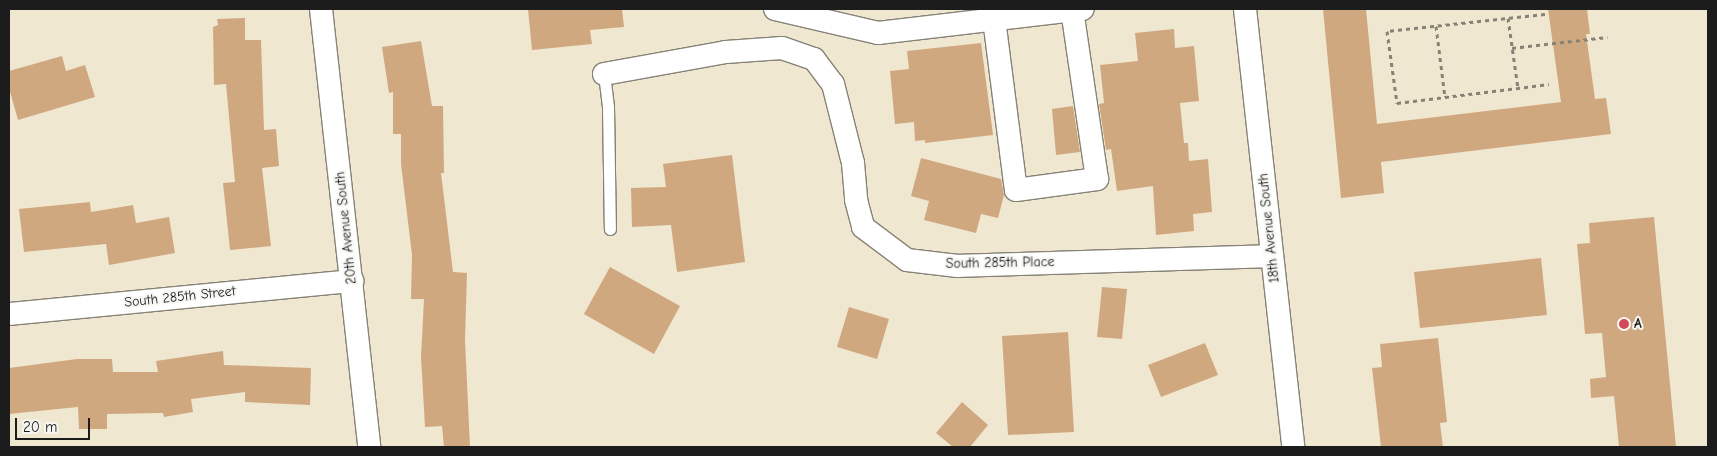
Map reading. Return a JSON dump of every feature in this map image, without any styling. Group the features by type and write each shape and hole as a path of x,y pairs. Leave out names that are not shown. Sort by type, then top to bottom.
{"street":[{"name":"20th Avenue South","path":"321,9 370,447"},
{"path":"775,9 878,33 994,19 1078,9 1097,179 1016,190 994,19"},
{"name":"18th Avenue South","path":"1245,9 1293,447"},
{"name":"South 285th Place","path":"604,74 726,52 782,48 814,58 832,84 853,163 856,200 863,227 907,260 958,266 1271,256"},
{"name":"South 285th Street","path":"9,314 352,280"}],"lane":[{"path":"604,74 608,107 610,229"}],"path":[{"path":"1545,14 1387,32 1397,103 1549,84"},
{"path":"1508,18 1518,88"},
{"path":"1436,26 1445,97"},
{"path":"1512,48 1607,37"}],"building":[{"path":"528,9 622,9 624,27 590,30 592,44 532,50"},
{"path":"1323,9 1366,9 1377,124 1561,102 1548,9 1587,9 1590,34 1586,34 1595,99 1606,98 1611,134 1381,162 1384,193 1341,198"},
{"path":"245,18 245,40 261,40 264,130 276,129 279,166 262,168 271,246 230,250 223,183 235,182 226,84 214,85 213,27 218,25 217,19"},
{"path":"1174,29 1175,48 1194,46 1199,101 1180,103 1184,143 1188,143 1189,161 1208,159 1212,212 1193,214 1194,231 1156,235 1153,186 1117,191 1111,149 1106,150 1099,104 1104,103 1100,65 1138,61 1135,33"},
{"path":"421,41 432,106 443,106 444,173 441,173 453,272 467,273 465,340 470,447 444,447 442,426 425,427 421,357 424,299 411,299 412,255 401,164 401,134 393,134 393,92 389,93 382,47"},
{"path":"981,43 993,135 925,143 925,140 915,141 914,122 895,124 890,71 909,69 907,51"},
{"path":"62,56 66,71 85,65 95,97 18,120 9,88 9,71"},
{"path":"1073,106 1080,152 1056,155 1052,109"},
{"path":"732,155 745,262 677,272 671,225 632,227 631,188 666,187 663,164"},
{"path":"921,158 1001,179 1004,195 998,218 981,214 976,233 924,220 929,201 911,196"},
{"path":"90,202 91,212 133,205 136,223 169,217 175,253 109,265 106,244 24,252 19,209"},
{"name":"A","path":"1654,217 1676,447 1619,447 1614,396 1591,398 1590,379 1606,377 1602,333 1585,334 1577,244 1590,243 1589,223"},
{"path":"1541,258 1547,315 1420,328 1414,272"},
{"path":"610,267 680,306 654,354 584,314"},
{"path":"1102,287 1127,289 1122,339 1097,337"},
{"path":"849,307 889,319 877,359 837,347"},
{"path":"1068,332 1074,432 1008,435 1002,336"},
{"path":"1438,338 1447,422 1440,423 1443,447 1381,447 1372,368 1382,367 1380,344"},
{"path":"1205,343 1218,375 1161,397 1148,365"},
{"path":"223,351 224,365 311,368 310,405 245,402 245,392 191,399 193,412 164,417 163,413 107,414 107,429 79,429 78,407 9,414 9,368 77,359 112,359 113,372 158,372 156,361"},
{"path":"962,402 988,425 970,447 953,447 936,433"}],"place":[{"name":"A","path":"1624,324"}]}
